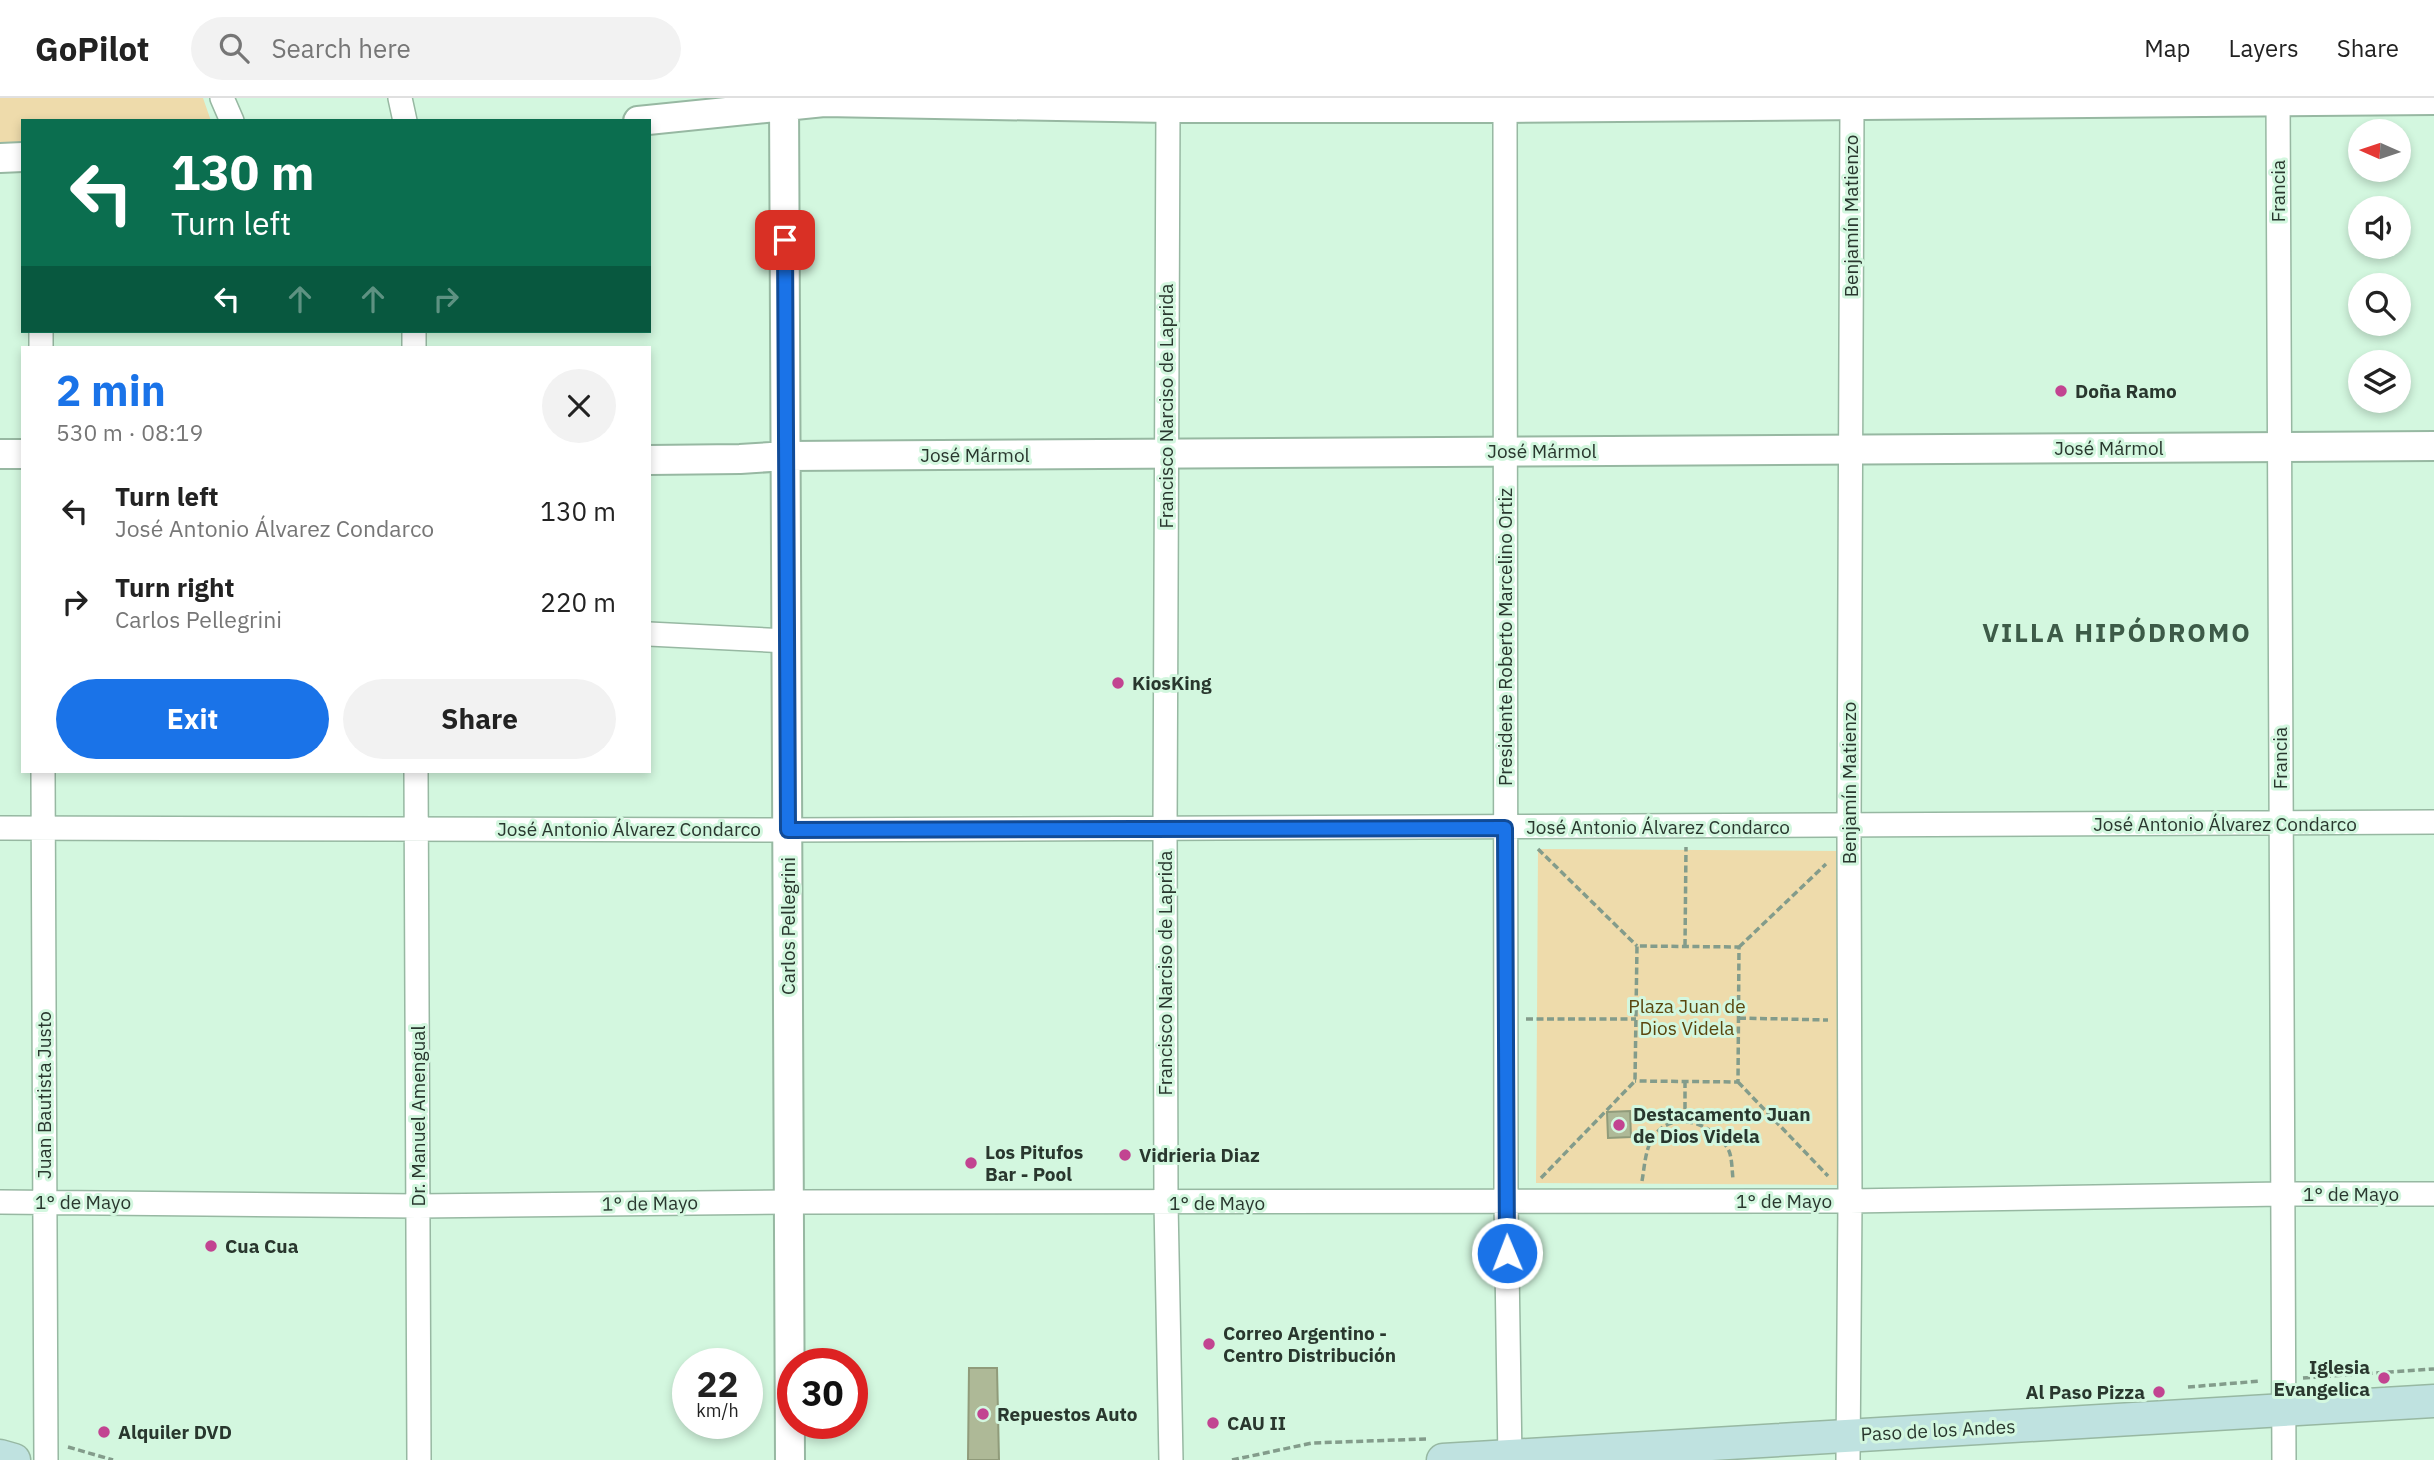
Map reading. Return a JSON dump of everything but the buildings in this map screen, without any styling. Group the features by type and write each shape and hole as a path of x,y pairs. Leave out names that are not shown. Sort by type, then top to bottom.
{"main road":[{"name":"Paso de los Andes","path":"1443,1460 1848,1448 2283,1410 2434,1401"},
{"path":"0,1456 14,1460"}],"street":[{"path":"222,98 231,119"},
{"path":"400,98 405,119"},
{"name":"Francia","path":"2278,99 2284,1460"},
{"path":"651,119 784,102 1168,108 1223,103 1505,108 1652,103 1852,106 1959,101 2434,100"},
{"name":"Carlos Pellegrini","path":"784,102 790,1460"},
{"name":"Benjamín Matienzo","path":"1848,1448 1844,1193 1850,1022 1849,450 1852,106"},
{"name":"Francisco Narciso de Laprida","path":"1168,108 1165,829 1166,1203 1171,1460"},
{"name":"Presidente Roberto Marcelino Ortiz","path":"1505,108 1506,1201 1510,1457"},
{"path":"0,158 21,157"},
{"name":"José Mármol","path":"651,460 787,456 1166,453 2434,446"},
{"path":"0,454 21,454"},
{"path":"651,634 787,641"},
{"name":"Juan Bautista Justo","path":"43,773 46,1460"},
{"name":"Dr. Manuel Amengual","path":"416,773 419,1460"},
{"name":"José Antonio Álvarez Condarco","path":"0,828 788,830 2434,822"},
{"name":"1° de Mayo","path":"0,1202 418,1206 789,1202 1506,1201 1844,1193 2434,1194"}],"path":[{"path":"1685,946 1686,826"},
{"path":"1538,849 1637,946 1739,947 1829,861"},
{"path":"1536,1183 1635,1081 1637,946"},
{"path":"1739,947 1738,1082 1844,1193"},
{"path":"1739,1018 1850,1022"},
{"path":"1506,1020 1636,1019"},
{"path":"1635,1081 1738,1082"},
{"path":"1685,1081 1685,1120"},
{"path":"1641,1184 1650,1143 1664,1126 1685,1120 1712,1130 1730,1152 1734,1184"}],"green space":[{"path":"0,98 203,98 210,119 21,119 21,143 0,143"},
{"name":"Plaza Juan de Dios Videla","path":"1538,849 1839,851 1837,1185 1536,1183"}],"place":[{"name":"Doña Ramo","path":"2061,391"},
{"name":"KiosKing","path":"1118,683"},
{"name":"Destacamento Juan de Dios Videla","path":"1619,1125"},
{"name":"Vidrieria Diaz","path":"1125,1155"},
{"name":"Los Pitufos Bar - Pool","path":"971,1163"},
{"name":"Cua Cua","path":"211,1246"},
{"name":"Correo Argentino - Centro Distribución","path":"1209,1344"},
{"name":"Iglesia Evangelica","path":"2384,1378"},
{"name":"Al Paso Pizza","path":"2159,1392"},
{"name":"Repuestos Auto","path":"983,1414"},
{"name":"CAU II","path":"1213,1423"},
{"name":"Alquiler DVD","path":"104,1432"}],"district":[{"name":"VILLA HIPÓDROMO","path":"2117,633"}],"route":[{"path":"785,240 788,830 1505,828 1507,1253"}]}
